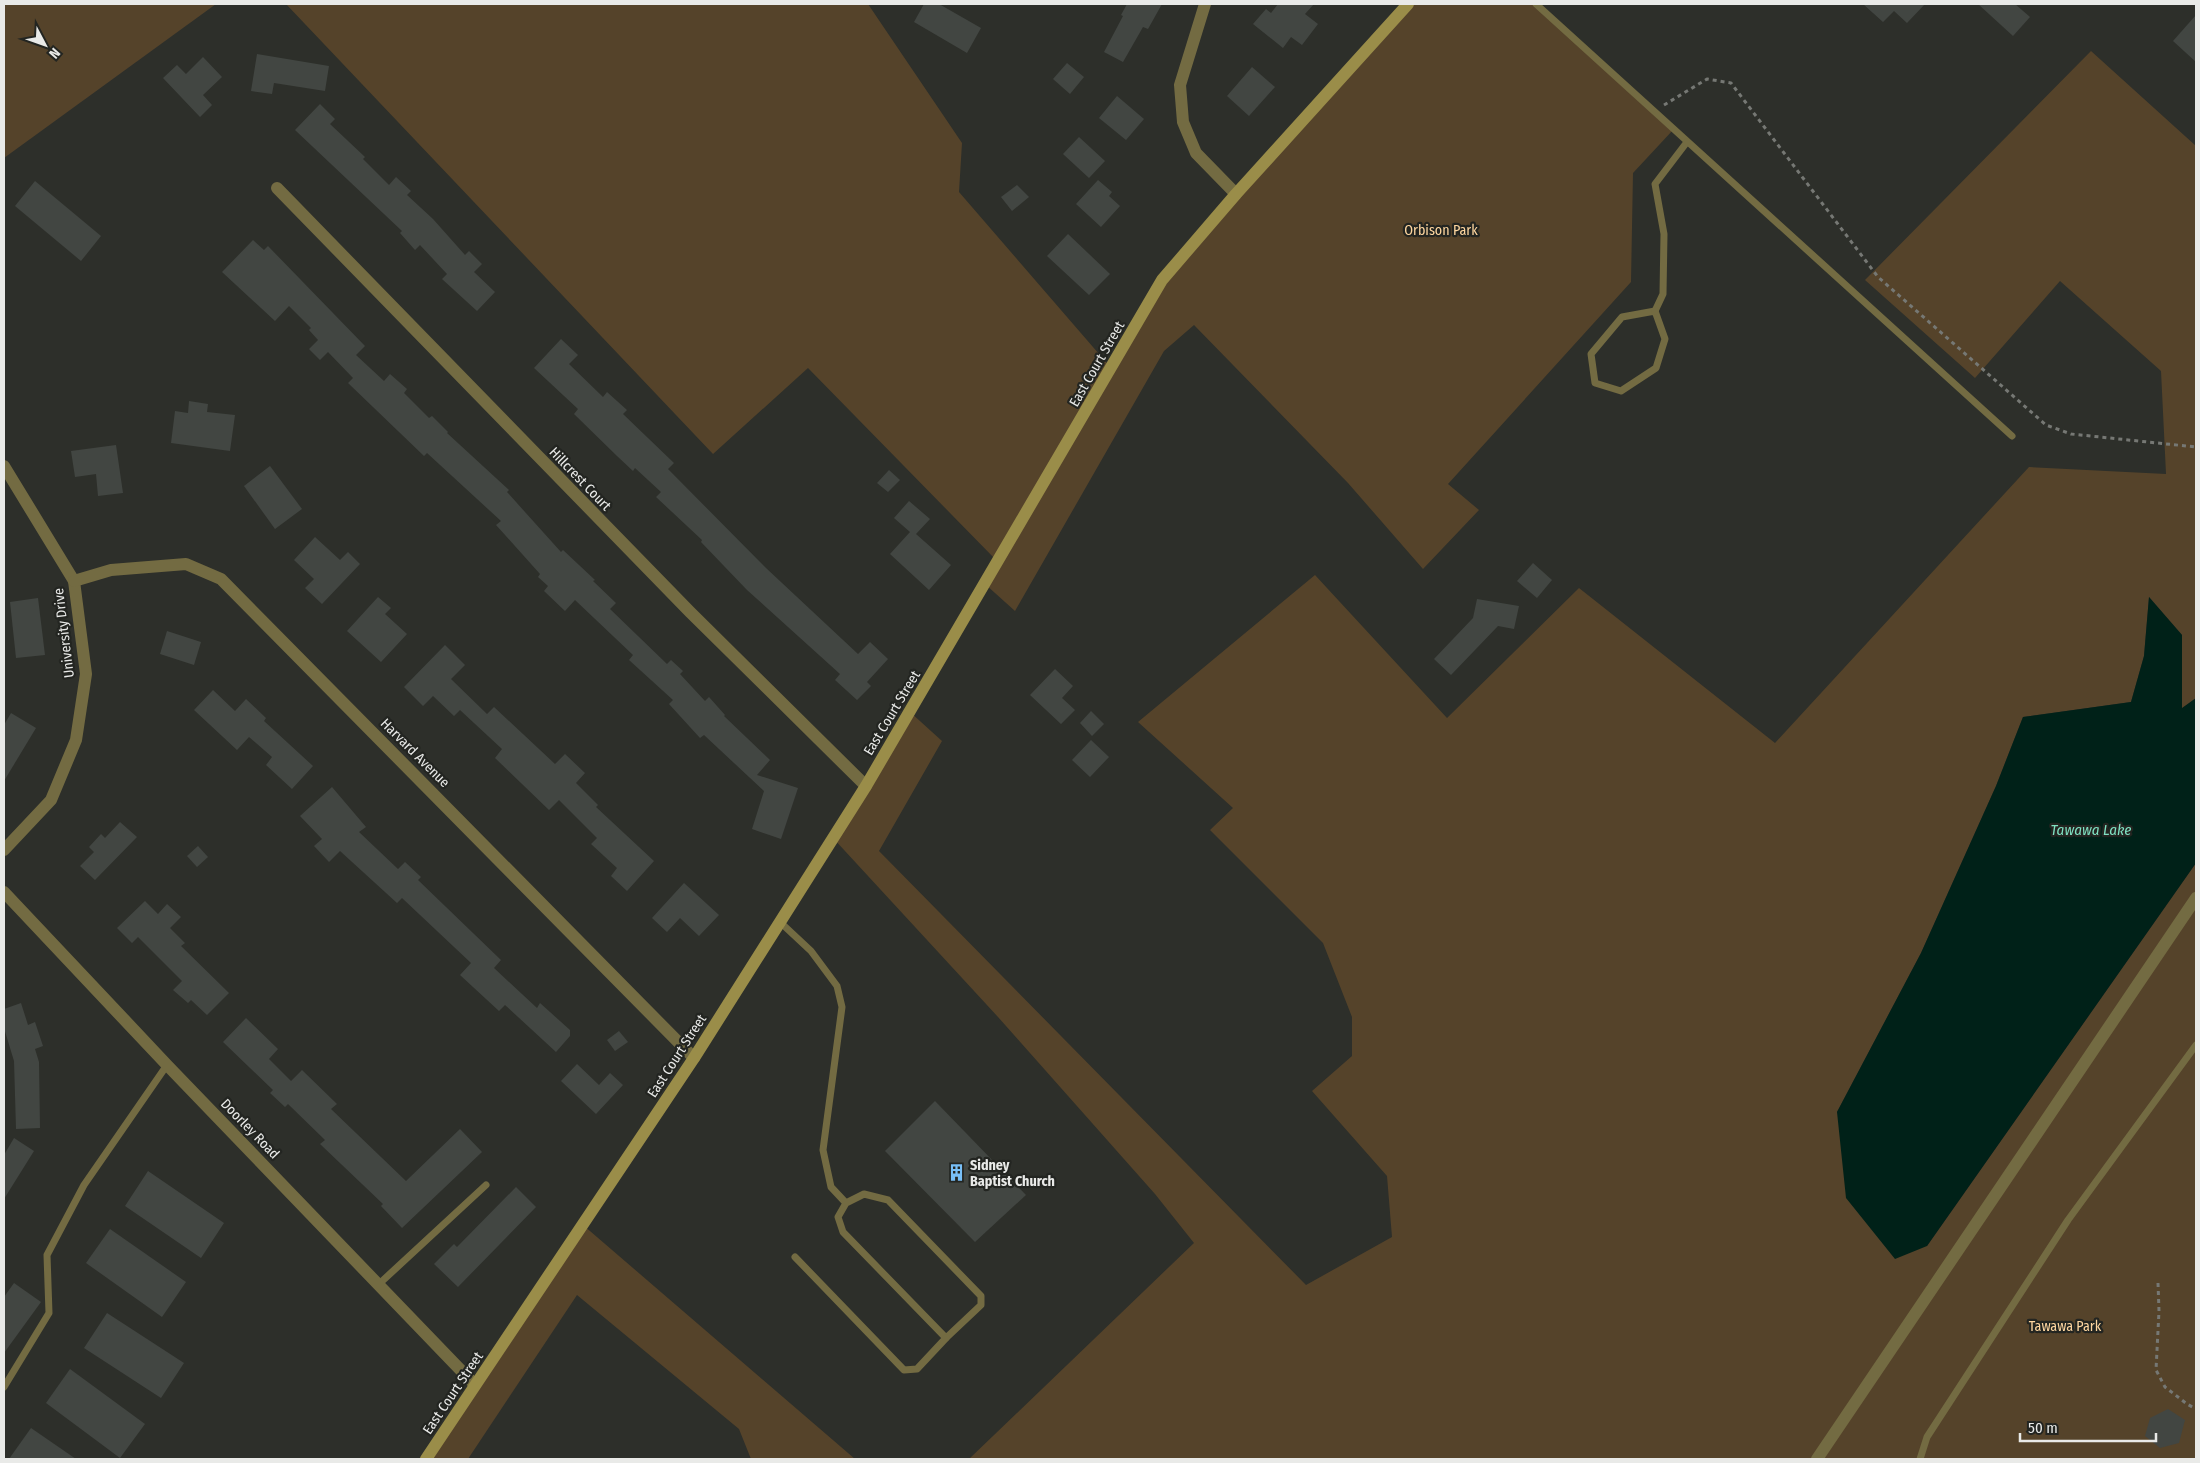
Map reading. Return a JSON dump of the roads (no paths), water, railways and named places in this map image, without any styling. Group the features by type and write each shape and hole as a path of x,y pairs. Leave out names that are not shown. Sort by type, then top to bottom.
{"main road":[{"name":"East Court Street","path":"426,1459 694,1058 866,786 1162,280 1236,194 1408,4"}],"street":[{"path":"1205,4 1180,85 1183,122 1196,153 1236,194"},
{"name":"Hillcrest Court","path":"278,188 690,612 866,786"},
{"name":"University Drive","path":"4,466 74,581 86,674 76,740 51,800 4,850"},
{"name":"Harvard Avenue","path":"74,581 112,570 186,564 221,579 694,1058"},
{"name":"Doorley Road","path":"4,892 167,1065 475,1385"},
{"path":"1817,1459 2196,898"}],"lane":[{"path":"1536,4 2012,436"},
{"path":"1655,311 1622,317 1591,354 1594,383 1621,391 1656,368 1665,339 1655,311 1663,294 1664,234 1655,184 1687,142"},
{"path":"780,922 811,951 837,986 842,1007 823,1150 831,1187 846,1203"},
{"path":"1920,1459 1927,1437 2068,1220 2196,1046"},
{"path":"5,1383 49,1313 47,1256 84,1185 167,1065"},
{"path":"379,1284 486,1185"},
{"path":"795,1257 904,1370 917,1369 981,1305 980,1296 888,1200 864,1194 846,1203 838,1217 842,1232 946,1338"}],"water":[{"name":"Tawawa Lake","path":"2149,597 2182,635 2182,708 2196,698 2196,863 1927,1246 1895,1259 1846,1198 1837,1112 1921,953 1996,786 2023,717 2131,702 2144,656"}],"place":[{"name":"Sidney Baptist Church","path":"956,1173"}],"park label":[{"name":"Orbison Park","path":"1441,230"},
{"name":"Tawawa Park","path":"2065,1326"}]}
